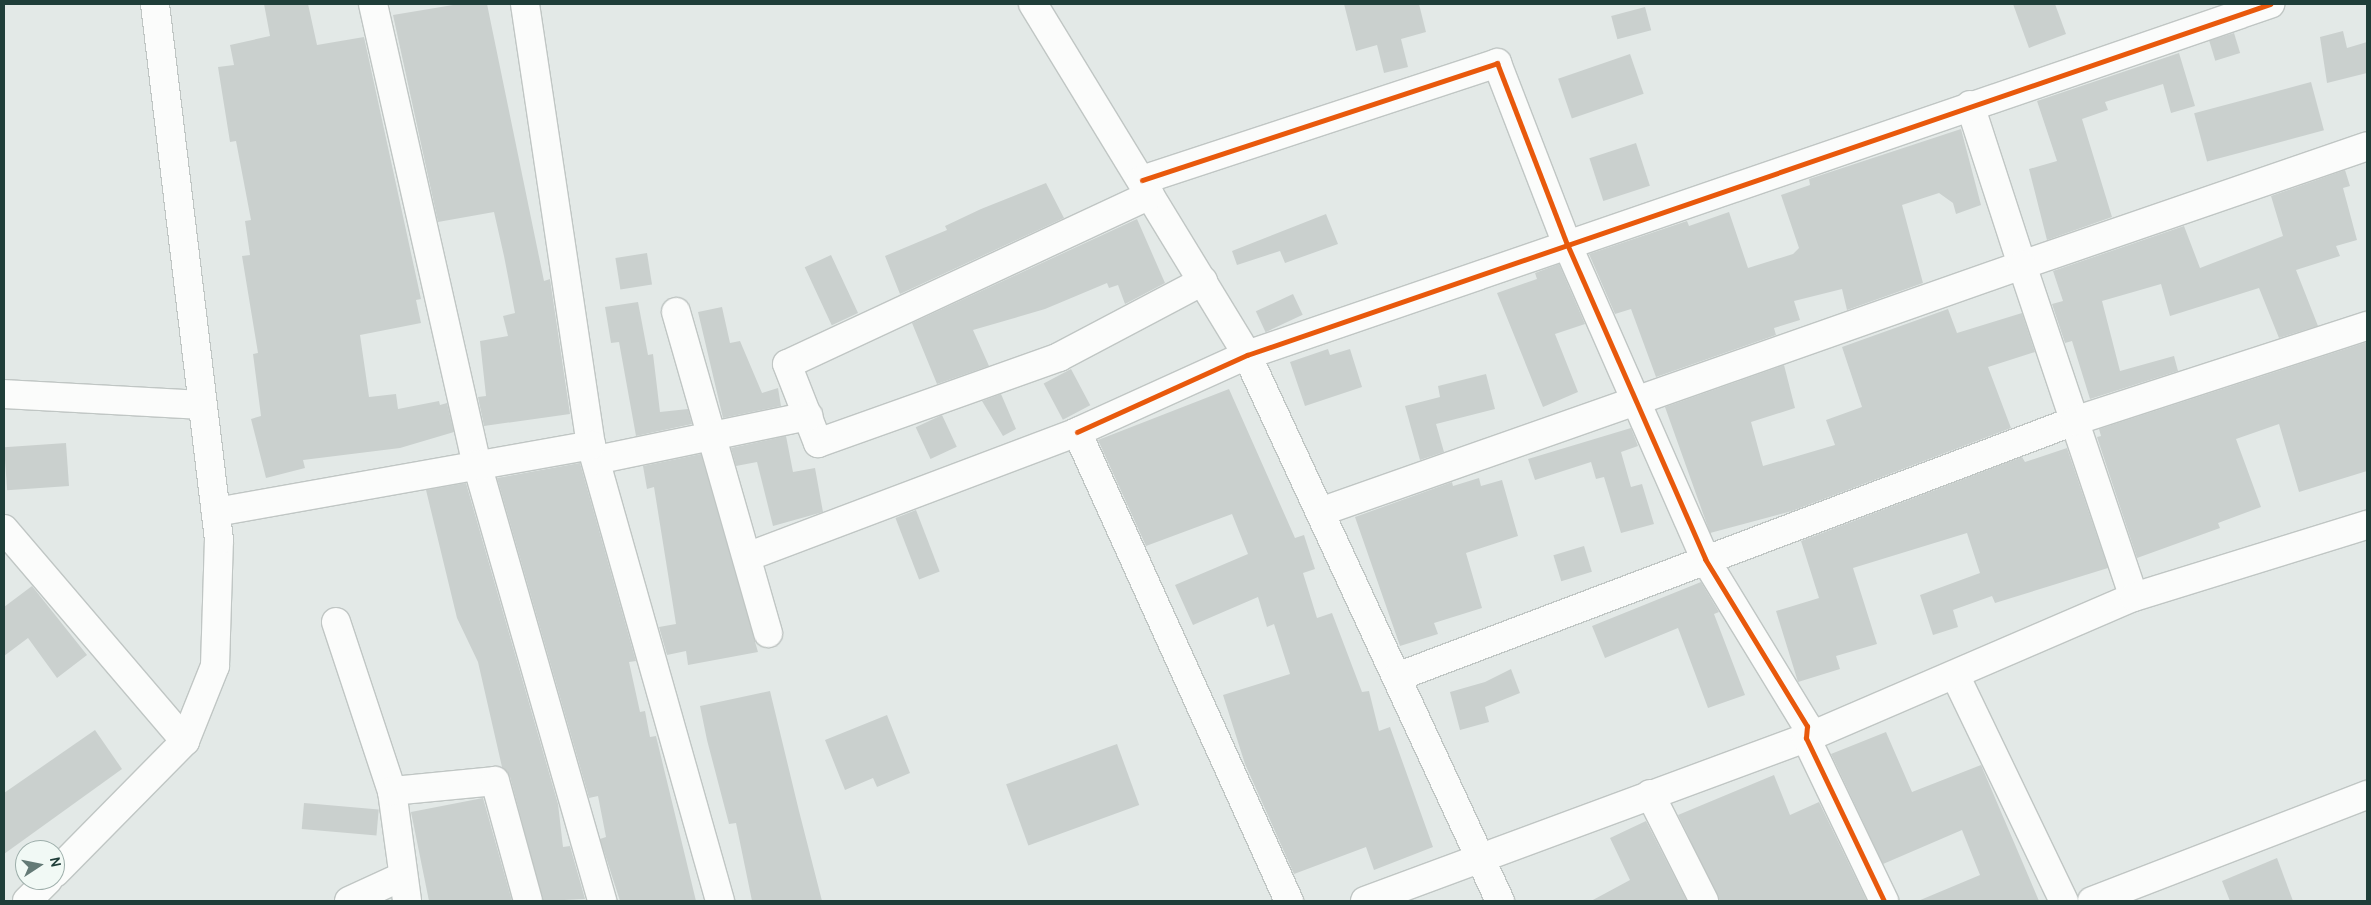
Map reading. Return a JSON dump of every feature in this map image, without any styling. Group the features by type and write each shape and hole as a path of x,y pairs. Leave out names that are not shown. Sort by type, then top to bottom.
{"street":[{"path":"65,863 185,741 215,666 219,540 155,4"},
{"path":"373,4 476,464 602,901"},
{"path":"524,4 593,452 720,901"},
{"path":"1033,4 1247,356 1500,901"},
{"path":"747,557 1077,432 1247,356 1970,105 2270,4"},
{"path":"1203,281 1059,357 818,443 787,364 1146,187 1497,63 1567,244 1705,559 1807,726 1806,738 1884,901"},
{"path":"1970,105 2134,598"},
{"path":"1320,512 1635,398 2367,146"},
{"path":"676,312 713,435 768,634"},
{"path":"1397,677 2074,421 2367,326"},
{"path":"4,394 202,405"},
{"path":"216,512 476,464 593,452 713,435 808,416"},
{"path":"1077,432 1183,658 1289,901"},
{"path":"1365,901 1650,794 1806,738 1956,677 2134,598 2367,525"},
{"path":"4,530 185,741"},
{"path":"336,622 392,791 404,889 349,901"},
{"path":"1956,677 2064,901"},
{"path":"392,791 495,781 528,901"},
{"path":"1650,794 1704,901"},
{"path":"2092,901 2367,795"},
{"path":"27,901 38,890"}],"building":[{"path":"264,4 308,4 317,45 364,37 421,299 416,300 421,323 360,335 369,397 396,394 398,409 439,401 440,405 447,403 454,432 400,448 303,460 305,468 266,478 251,419 261,416 253,354 258,353 242,256 250,255 245,221 251,220 236,141 230,142 218,67 234,65 230,45 270,36"},
{"path":"459,4 487,4 544,281 550,279 570,414 484,426 478,397 486,396 480,341 508,336 503,316 515,313 504,256 494,212 438,222 393,15"},
{"path":"1344,4 1419,4 1426,32 1401,39 1408,67 1384,73 1377,45 1356,51"},
{"path":"2013,4 2055,4 2066,34 2029,48"},
{"path":"1645,7 1651,30 1617,39 1611,16"},
{"path":"2343,31 2347,48 2367,42 2367,73 2327,83 2320,37"},
{"path":"2234,33 2240,53 2215,61 2209,41"},
{"path":"2179,53 2195,106 2171,113 2163,84 2105,102 2108,110 2082,119 2112,217 2047,240 2029,169 2057,161 2037,101"},
{"path":"1630,54 1644,94 1572,118 1558,79"},
{"path":"2311,82 2324,130 2207,162 2194,113"},
{"path":"1961,129 1981,205 1956,214 1953,203 1939,193 1902,205 1923,283 1847,310 1842,289 1794,301 1800,320 1774,328 1776,335 1656,377 1631,309 1615,314 1589,254 1687,221 1689,226 1729,212 1748,268 1793,254 1799,248 1781,195 1810,185 1809,179"},
{"path":"1636,143 1650,186 1603,201 1589,158"},
{"path":"2345,170 2350,186 2343,188 2357,240 2336,246 2340,256 2296,270 2318,326 2279,338 2259,288 2170,316 2161,284 2102,301 2120,371 2174,356 2178,371 2090,399 2072,341 2065,343 2052,304 2063,301 2053,271 2184,226 2200,268 2283,236 2271,196"},
{"path":"1046,183 1064,218 900,294 885,256 947,230 945,226 981,209"},
{"path":"1326,214 1338,244 1285,263 1280,251 1237,265 1232,251"},
{"path":"1137,219 1165,283 1125,304 1118,285 1109,288 1107,283 1045,309 973,330 989,366 937,384 912,323"},
{"path":"647,253 652,285 620,290 615,258"},
{"path":"831,255 858,313 832,325 805,267"},
{"path":"1559,264 1585,324 1555,334 1578,392 1543,407 1497,293 1537,279 1535,273"},
{"path":"1293,294 1303,315 1266,332 1256,311"},
{"path":"638,302 648,355 653,354 660,412 688,409 692,424 636,436 619,342 611,343 605,307"},
{"path":"722,307 730,343 740,341 762,393 778,388 781,406 723,418 698,312"},
{"path":"1948,309 1957,333 2022,313 2035,352 1988,367 2011,428 1792,511 1710,533 1665,407 1784,365 1795,408 1751,422 1763,466 1835,445 1826,420 1862,407 1842,347"},
{"path":"2367,342 2367,471 2299,492 2279,424 2236,439 2261,507 2218,523 2220,528 2137,558 2097,437 2101,436 2099,429"},
{"path":"1328,349 1330,355 1350,349 1362,387 1305,406 1290,362"},
{"path":"1071,369 1090,405 1063,420 1044,384"},
{"path":"1486,374 1495,409 1436,424 1444,452 1420,460 1405,406 1440,397 1438,386"},
{"path":"1229,389 1295,538 1304,535 1315,569 1303,573 1317,618 1332,613 1362,692 1369,691 1379,731 1390,727 1433,847 1374,870 1366,847 1294,874 1245,764 1223,695 1290,674 1274,624 1267,627 1258,597 1193,625 1175,585 1248,554 1232,514 1146,546 1098,440"},
{"path":"1001,394 1016,429 1003,436 982,401"},
{"path":"942,415 957,447 931,459 916,427"},
{"path":"1631,428 1638,446 1621,452 1631,487 1642,484 1654,524 1621,533 1604,477 1596,479 1591,462 1535,480 1528,459"},
{"path":"786,436 793,472 815,468 823,512 773,526 757,462 736,466 731,448"},
{"path":"66,443 69,486 7,490 4,447"},
{"path":"2067,448 2108,568 1995,603 1992,596 1953,610 1958,627 1933,635 1920,595 1980,573 1967,533 1853,568 1877,644 1836,656 1840,669 1798,682 1776,611 1819,598 1801,541 2022,457 2025,462"},
{"path":"701,454 758,652 688,665 686,651 667,655 659,627 676,624 654,487 647,489 643,466"},
{"path":"580,463 636,661 629,662 640,712 645,711 650,737 656,736 696,901 620,901 600,839 606,837 598,796 589,798 497,478"},
{"path":"1479,478 1481,486 1502,480 1518,536 1466,553 1482,608 1434,623 1438,634 1400,646 1355,517 1452,482 1453,486"},
{"path":"466,483 558,804 563,847 570,846 585,899 543,901 510,777 502,767 478,662 457,618 426,490"},
{"path":"916,510 940,572 919,580 895,518"},
{"path":"1584,546 1592,572 1561,581 1553,555"},
{"path":"1701,582 1719,612 1714,614 1745,695 1708,708 1678,628 1605,658 1592,626"},
{"path":"32,586 87,655 57,678 28,638 4,656 4,607"},
{"path":"1511,669 1520,693 1485,707 1489,722 1460,730 1450,692 1485,682"},
{"path":"770,691 822,901 752,901 736,823 729,824 707,740 700,706"},
{"path":"887,715 910,773 877,787 873,778 845,790 825,740"},
{"path":"95,730 122,769 23,840 15,840 15,846 4,854 4,793"},
{"path":"1886,732 1912,792 1981,765 2039,901 1918,901 1980,875 1962,830 1883,864 1831,754"},
{"path":"1117,744 1139,805 1028,845 1006,784"},
{"path":"1774,775 1790,815 1819,802 1867,901 1720,901 1678,815"},
{"path":"483,798 512,901 429,901 411,812"},
{"path":"304,803 379,810 376,835 302,829"},
{"path":"1646,821 1687,901 1591,901 1630,880 1610,838"},
{"path":"2277,858 2293,901 2230,901 2222,881"}],"cycle path":[{"path":"1077,432 1247,355 2270,4"},
{"path":"1142,180 1497,63 1567,244 1705,559 1807,726 1806,738 1884,901"}]}
